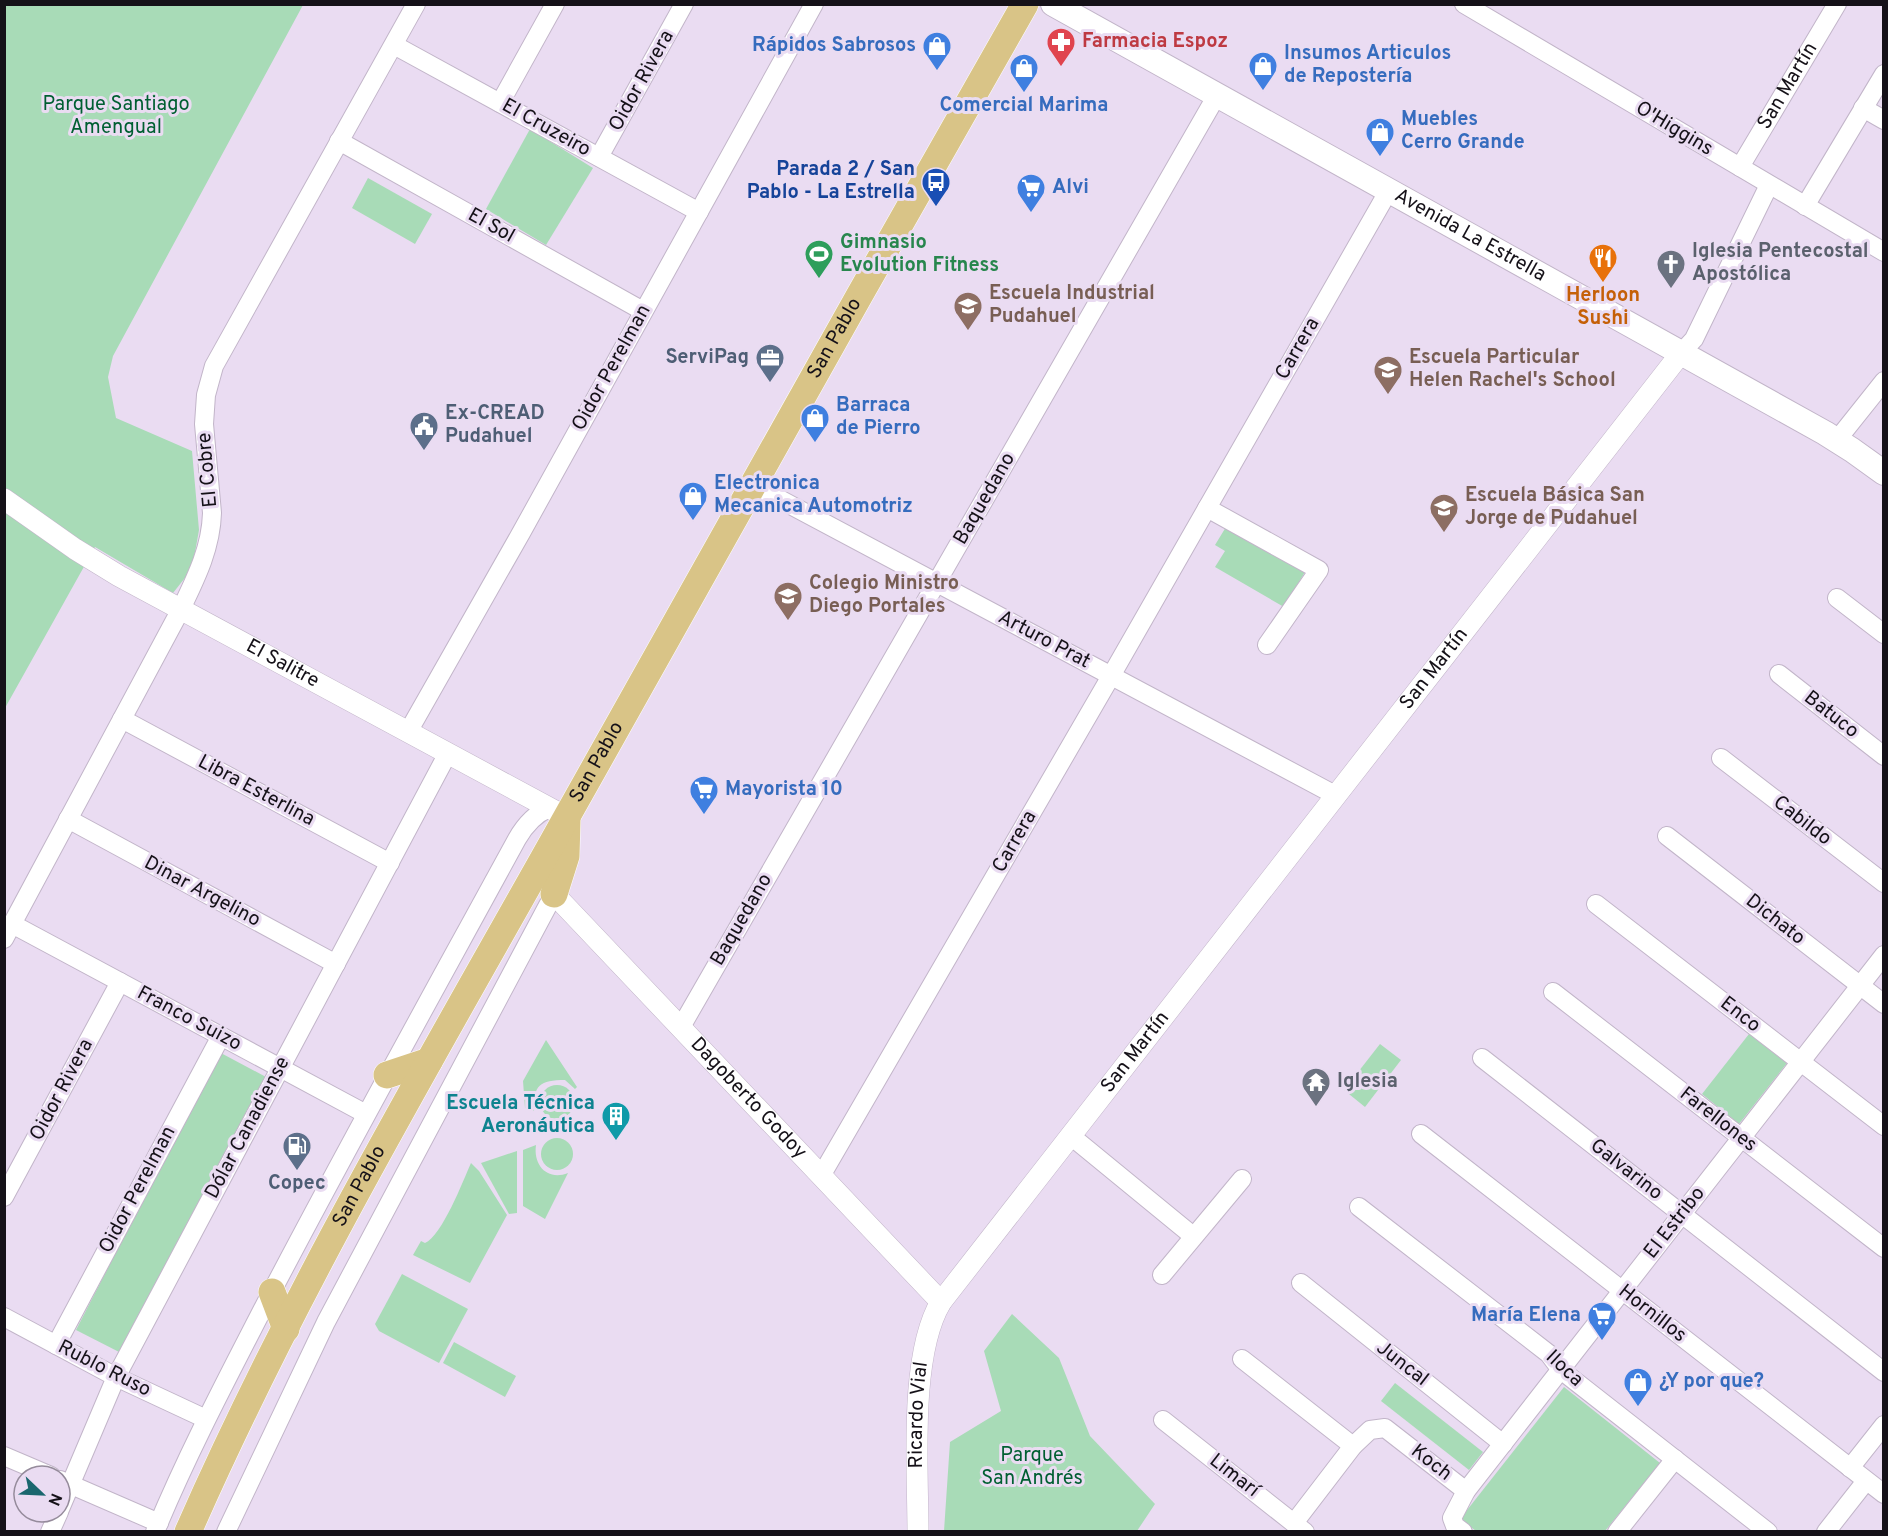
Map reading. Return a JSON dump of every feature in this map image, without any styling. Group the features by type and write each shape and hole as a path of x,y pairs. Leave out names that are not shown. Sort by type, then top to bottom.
{"main road":[{"name":"San Pablo","path":"188,1532 225,1449 286,1329 558,812 753,485 1025,4"},
{"name":"Avenida La Estrella","path":"1053,4 1837,440 1884,473"},
{"path":"554,894 566,856 558,812"},
{"path":"387,1075 429,1061"},
{"path":"272,1292 286,1329"}],"street":[{"name":"El Cobre","path":"8,932 200,570 212,527 212,498 204,424 206,395 214,366 416,4"},
{"path":"500,103 555,4"},
{"name":"Oidor Rivera","path":"599,157 684,4"},
{"name":"Oidor Perelman","path":"408,732 814,4"},
{"name":"O'Higgins","path":"1464,4 1884,252"},
{"name":"San Martín","path":"1740,167 1837,4"},
{"name":"El Cruzeiro","path":"394,45 699,212"},
{"path":"1805,206 1884,74"},
{"name":"Baquedano","path":"681,1027 1217,95"},
{"path":"1863,108 1884,120"},
{"name":"El Sol","path":"339,141 643,311"},
{"name":"San Martín","path":"941,1302 1335,795 1694,339 1769,185"},
{"name":"Carrera","path":"821,1176 1389,190"},
{"path":"1837,440 1884,381"},
{"name":"Arturo Prat","path":"753,485 1335,795"},
{"name":"El Salitre","path":"4,499 90,559 558,812"},
{"path":"1207,508 1319,570 1267,645"},
{"path":"1837,598 1884,634"},
{"name":"Batuco","path":"1779,674 1884,756"},
{"name":"Libra Esterlina","path":"122,718 390,863"},
{"name":"Dólar Canadiense","path":"72,1468 116,1377 448,753"},
{"name":"Cabildo","path":"1721,758 1884,884"},
{"name":"San Pablo","path":"157,1527 206,1419 272,1292 387,1075 521,832 539,813 558,812"},
{"name":"Dinar Argelino","path":"68,819 336,964"},
{"name":"Dichato","path":"1667,836 1884,1004"},
{"name":"San Pablo","path":"226,1532 326,1322 554,894"},
{"name":"Dagoberto Godoy","path":"554,894 941,1302"},
{"name":"Enco","path":"1596,904 1884,1126"},
{"name":"Franco Suizo","path":"8,932 120,982 366,1114"},
{"name":"El Estribo","path":"1466,1491 1884,955"},
{"name":"Oidor Rivera","path":"4,1197 120,982"},
{"name":"Farellones","path":"1554,992 1884,1248"},
{"name":"Oidor Perelman","path":"56,1345 220,1036"},
{"name":"Galvarino","path":"1482,1058 1884,1372"},
{"name":"Hornillos","path":"1421,1134 1884,1494"},
{"path":"1071,1136 1193,1236"},
{"path":"1162,1275 1242,1179"},
{"name":"Iloca","path":"1359,1206 1550,1354 1560,1370 1768,1532"},
{"name":"Juncal","path":"1301,1283 1503,1444"},
{"name":"Ricardo Vial","path":"918,1532 920,1383 929,1332 941,1302"},
{"name":"Rublo Ruso","path":"4,1317 116,1377 206,1419"},
{"path":"1242,1359 1353,1446 1299,1527"},
{"name":"Limarí","path":"1163,1420 1299,1527"},
{"path":"1850,1468 1884,1425"},
{"name":"Koch","path":"1353,1446 1370,1430 1385,1428 1466,1491 1452,1518 1452,1522 1463,1532"},
{"path":"4,1456 23,1464"},
{"path":"1617,1532 1675,1459"},
{"path":"1826,1532 1866,1481"},
{"path":"72,1485 157,1527"}],"green space":[{"name":"Parque Santiago Amengual","path":"5,5 303,5 113,356 108,377 116,418 192,451 199,530 192,569 173,593 95,547 5,708"},
{"path":"530,129 593,168 546,245 486,209"},
{"path":"368,178 432,214 415,244 352,208"},
{"path":"1226,527 1305,572 1284,607 1215,567 1225,551 1215,545"},
{"path":"1749,1034 1787,1063 1739,1124 1702,1094"},
{"path":"546,1040 577,1087 575,1089 565,1080 544,1083 535,1095 534,1111 525,1108 523,1081"},
{"path":"1380,1044 1401,1060 1365,1107 1344,1090"},
{"path":"219,1052 266,1077 123,1354 76,1330"},
{"path":"557,1085 569,1090 574,1102 569,1114 557,1119 545,1114 540,1102 545,1090"},
{"path":"557,1138 568,1143 573,1154 568,1165 557,1170 546,1165 541,1154 546,1143"},
{"path":"536,1145 537,1159 543,1170 554,1175 568,1173 545,1219 523,1206 523,1150"},
{"path":"517,1151 517,1213 509,1214 481,1163"},
{"path":"471,1163 479,1171 507,1215 470,1283 413,1255 421,1241 425,1243 432,1238 445,1219"},
{"path":"402,1274 468,1309 439,1363 379,1331 375,1324"},
{"name":"Parque San Andrés","path":"1012,1314 1059,1358 1090,1436 1155,1504 1137,1531 944,1531 950,1442 1001,1411 984,1351"},
{"path":"454,1342 516,1376 505,1397 443,1363"},
{"path":"1395,1383 1483,1452 1469,1470 1381,1401"},
{"path":"1564,1387 1660,1463 1605,1531 1476,1531 1460,1519"}],"place":[{"name":"Farmacia Espoz","path":"1061,68"},
{"name":"Rápidos Sabrosos","path":"937,72"},
{"name":"Insumos Articulos de Repostería","path":"1263,92"},
{"name":"Comercial Marima","path":"1024,94"},
{"name":"Muebles Cerro Grande","path":"1380,158"},
{"name":"Parada 2 / San Pablo - La Estrella","path":"936,208"},
{"name":"Alvi","path":"1031,214"},
{"name":"Gimnasio Evolution Fitness","path":"819,280"},
{"name":"Herloon Sushi","path":"1603,284"},
{"name":"Iglesia Pentecostal Apostólica","path":"1671,290"},
{"name":"Escuela Industrial Pudahuel","path":"968,332"},
{"name":"ServiPag","path":"770,384"},
{"name":"Escuela Particular Helen Rachel's School","path":"1388,396"},
{"name":"Barraca de Pierro","path":"815,444"},
{"name":"Ex-CREAD Pudahuel","path":"424,452"},
{"name":"Electronica Mecanica Automotriz","path":"693,522"},
{"name":"Escuela Básica San Jorge de Pudahuel","path":"1444,534"},
{"name":"Colegio Ministro Diego Portales","path":"788,622"},
{"name":"Mayorista 10","path":"704,816"},
{"name":"Iglesia","path":"1316,1108"},
{"name":"Escuela Técnica Aeronáutica","path":"616,1142"},
{"name":"Copec","path":"297,1172"},
{"name":"María Elena","path":"1602,1342"},
{"name":"¿Y por que?","path":"1638,1408"}]}
